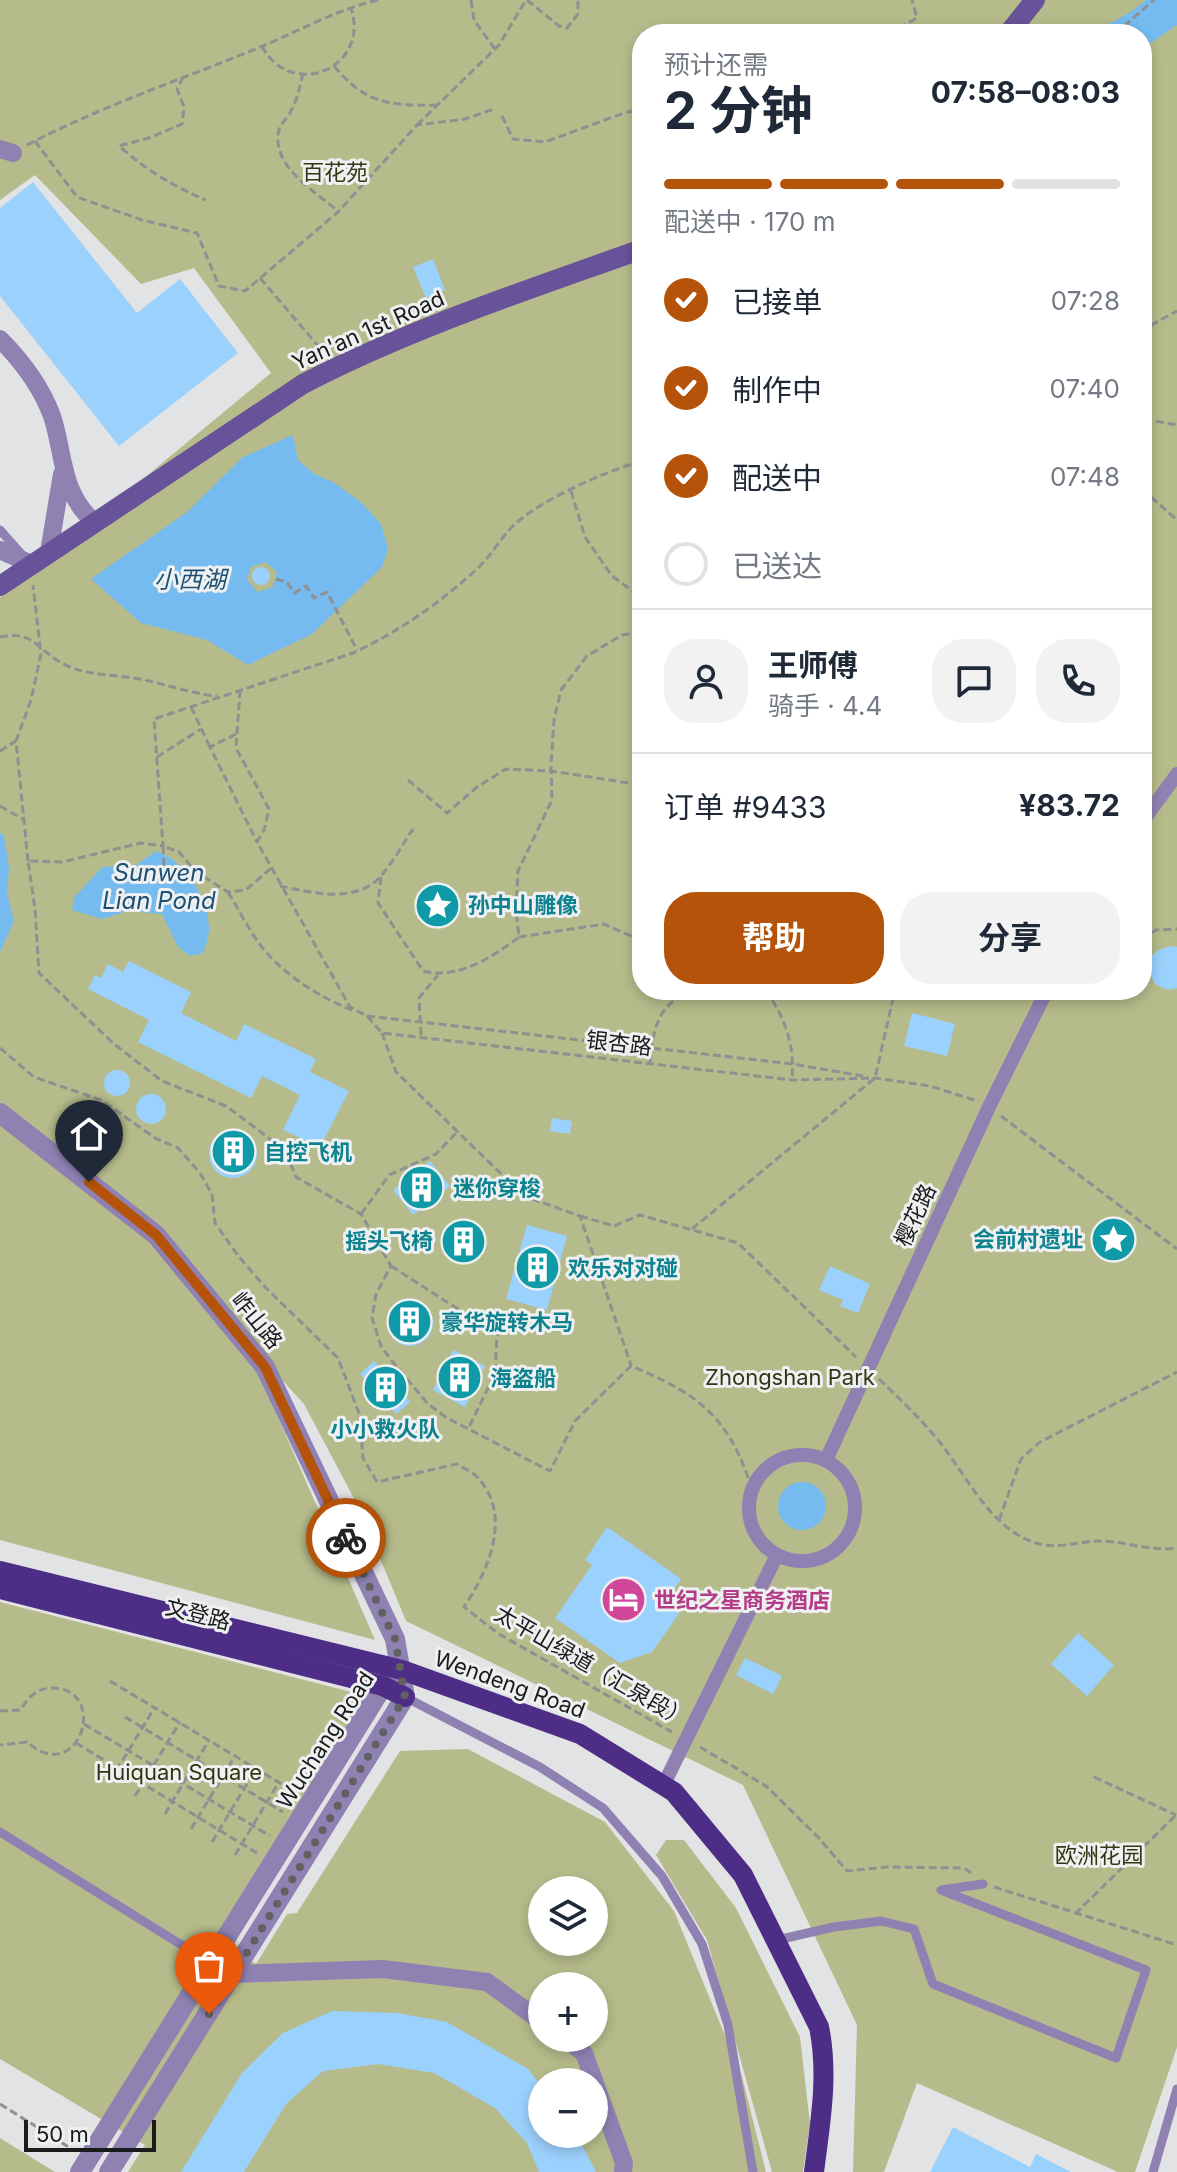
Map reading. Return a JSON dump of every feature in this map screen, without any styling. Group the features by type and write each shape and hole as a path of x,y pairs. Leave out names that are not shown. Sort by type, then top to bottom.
{"main road":[{"path":"1016,24 1035,0"},
{"name":"Yan'an 1st Road","path":"0,586 277,400 335,368 458,316 632,253"},
{"name":"Wendeng Road","path":"0,1571 402,1670 580,1734 674,1792 743,1875 819,2027 823,2044 823,2104 814,2172"},
{"name":"文登路","path":"0,1589 383,1686 405,1697"}],"street":[{"path":"0,339 20,359 42,392 59,439 63,467 75,502 95,523"},
{"path":"49,552 63,467"},
{"path":"0,550 31,564"},
{"path":"1152,808 1177,774"},
{"name":"樱花路","path":"826,1460 989,1107 1042,1000"},
{"name":"岞山路","path":"0,1113 156,1235 265,1367 395,1639 402,1670"},
{"path":"808,1455 826,1460 840,1470 855,1499 855,1516 850,1532 840,1546 826,1555 810,1560 777,1555 763,1544 753,1528 749,1510 752,1489 759,1475 773,1463 790,1456 808,1455"},
{"path":"663,1786 777,1555"},
{"name":"Wuchang Road","path":"84,2166 383,1686 402,1670"},
{"name":"Wuchang Road","path":"109,2172 405,1697 402,1670"},
{"path":"212,1964 234,1974 383,1969 487,1982 528,2012"},
{"path":"583,2052 624,2163 623,2172"}],"lane":[{"path":"0,530 31,564"},
{"path":"405,1697 540,1767 603,1808 662,1876 702,1944 728,2025 753,2172"},
{"path":"0,1832 212,1964"},
{"path":"777,1940 834,1927 881,1921 914,1929 933,1984 1116,2058 1146,1970 941,1890 983,1884"},
{"path":"1153,2172 1177,2089"}],"path":[{"path":"6,151 35,141 79,118 351,8 378,0"},
{"path":"471,0 474,20 495,49"},
{"path":"35,141 77,197 142,220 197,233 219,286 245,291 338,212 417,125 495,49 526,0 559,26 567,28 578,14 578,0"},
{"path":"906,24 917,18 912,0"},
{"path":"1126,24 1154,0"},
{"path":"262,46 269,59 283,69 317,73 334,66 345,56 353,42 356,22 351,8"},
{"path":"334,66 345,80 371,99 392,105 437,105"},
{"path":"303,73 299,93 279,129 283,160 338,212"},
{"path":"183,77 177,89 184,107 182,124 119,146 162,180 206,200"},
{"path":"417,125 465,119 494,109"},
{"path":"502,116 513,139 545,142 632,111"},
{"path":"260,278 335,368"},
{"path":"1152,325 1177,311"},
{"path":"1152,421 1177,425"},
{"path":"164,866 154,719 358,651 384,639 440,600 481,564 514,525 535,509 632,465"},
{"path":"571,491 585,537 612,576 632,591"},
{"path":"1152,498 1177,520"},
{"path":"31,564 41,654 31,700 16,741 39,973 114,1044 162,1081 226,1106 285,1150 296,1177 361,1214 391,1266 497,1334 495,1374 468,1429"},
{"path":"276,579 287,582 294,593 306,586 314,598 327,592 358,651"},
{"path":"519,937 516,911 518,871 552,800 554,720 561,690 587,656 622,635 632,634"},
{"path":"0,637 30,638 59,661 78,670 221,696"},
{"path":"240,690 236,748 269,809 264,830 257,842"},
{"path":"190,706 270,869 350,1007 367,1016 382,1033 396,1072 524,1196 614,1226 640,1215 738,1243 916,1415 998,1521 1043,1545 1098,1541 1160,1551 1177,1548"},
{"path":"156,757 201,729"},
{"path":"210,747 236,734"},
{"path":"0,751 16,741"},
{"path":"408,780 447,813 477,787 506,769 551,771 632,783"},
{"path":"0,806 24,820"},
{"path":"280,886 321,895 362,891 381,877 413,829"},
{"path":"28,861 62,862 141,843 179,852 196,872 228,892 261,946 280,966 326,1000 367,1016"},
{"path":"228,892 246,890 270,869"},
{"path":"381,877 378,903 423,971 438,975 490,959 519,937 604,924 632,937"},
{"path":"1152,933 1177,929"},
{"path":"421,1037 419,998 438,975"},
{"path":"650,1063 658,1017 677,1000"},
{"path":"772,1000 785,1020 793,1064 792,1080"},
{"path":"692,1229 875,1078 893,1000"},
{"name":"银杏路","path":"367,1016 793,1064 930,1086 989,1107 1177,1249"},
{"name":"银杏路","path":"382,1033 792,1080 875,1078"},
{"name":"太平山绿道（汇泉段）","path":"0,1048 34,1077 101,1100 155,1138 178,1148 200,1173 212,1194 215,1223 239,1257 267,1289 338,1358 360,1416 363,1458 377,1482 457,1464 478,1477 491,1499 494,1545 474,1592 464,1607 499,1634 766,1786 818,1837 847,1871 886,1867 964,1868 983,1884 1075,1914"},
{"path":"361,1214 389,1175 436,1154 458,1131"},
{"path":"580,1216 631,1366 671,1383 704,1406 723,1425 752,1489"},
{"path":"391,1266 376,1294 372,1318 381,1346 428,1404 468,1429 550,1471 575,1421 631,1366"},
{"path":"998,1521 1021,1459 1040,1442 1177,1372"},
{"path":"110,1681 312,1802"},
{"path":"0,1711 21,1710 34,1693 54,1688 64,1690 80,1704 84,1724 76,1743 57,1753 35,1749 27,1742 0,1745"},
{"path":"110,1781 155,1707"},
{"path":"125,1717 300,1822"},
{"path":"135,1796 180,1722"},
{"path":"84,1724 252,1826 280,1854"},
{"path":"165,1814 209,1740"},
{"path":"76,1743 242,1843 280,1854"},
{"path":"191,1829 235,1756"},
{"path":"212,1842 256,1769"},
{"path":"1094,1777 1176,1815 1075,1914 1177,1945"},
{"path":"235,1855 279,1782"},
{"path":"0,2104 84,2166"}],"green space":[{"name":"Zhongshan Park","path":"0,0 1177,0 1177,2047 1135,2172 1118,2172 917,2083 884,2172 853,2172 857,2025 743,1785 406,1621 360,1510 304,1404 216,1308 156,1235 0,1113 0,597 271,373 194,268 141,284 35,175 0,200"},
{"path":"0,1121 151,1241 257,1369 375,1640 0,1540"},
{"name":"Huiquan Square","path":"0,1602 367,1696 217,1940 256,1964 287,1914 297,1913 400,1751 468,1749 605,1822 674,1911 742,2077 766,2172 128,2172 145,2145 0,2059"},
{"path":"666,1840 684,1840 736,1908 800,2037 810,2124 803,2172 772,2172 707,1940 656,1855"},
{"path":"0,2138 55,2172 0,2172"}],"water":[{"path":"1146,0 1177,0 1177,25 1152,42 1152,24 1107,24"},
{"name":"小西湖","path":"293,435 298,460 314,474 333,482 362,503 381,524 388,549 382,567 312,634 248,665 207,640 141,623 91,579 187,512 243,457","holes":["265,562 277,572 273,587 258,592 247,580 251,567"]},
{"path":"0,833 4,835 9,868 7,893 14,921 0,952"},
{"name":"Sunwen Lian Pond","path":"156,851 177,863 200,893 209,928 203,953 190,956 178,947 162,914 128,911 102,919 72,910 74,898 102,867 135,866"},
{"path":"802,1482 819,1489 826,1506 819,1523 802,1530 785,1523 778,1506 785,1489"}],"building":[{"path":"33,182 137,313 180,279 238,353 119,446 0,296 0,208"},
{"path":"433,259 445,290 426,298 413,267"},
{"path":"261,567 270,576 261,585 252,576"},
{"path":"1177,947 1177,988 1168,990 1155,984 1152,956 1157,951"},
{"path":"129,961 191,992 181,1013 236,1041 244,1024 316,1059 310,1072 349,1091 320,1147 283,1130 300,1095 262,1076 251,1098 138,1042 149,1020 88,989 95,975 101,978 108,964 123,972"},
{"path":"912,1013 955,1024 947,1056 904,1046"},
{"path":"117,1070 126,1074 130,1083 126,1092 117,1096 108,1092 104,1083 108,1074"},
{"path":"151,1094 162,1098 166,1109 162,1120 151,1124 140,1120 136,1109 140,1098"},
{"path":"552,1118 572,1121 570,1134 550,1131"},
{"name":"自控飞机","path":"233,1130 250,1137 257,1154 250,1171 233,1178 216,1171 209,1154 216,1137"},
{"name":"迷你穿梭","path":"430,1161 450,1186 413,1215 393,1190"},
{"name":"欢乐对对碰","path":"527,1225 567,1236 547,1310 506,1299"},
{"name":"摇头飞椅","path":"464,1226 476,1231 481,1243 476,1255 464,1260 452,1255 447,1243 452,1231"},
{"path":"830,1266 870,1284 858,1313 840,1306 843,1300 819,1290"},
{"name":"豪华旋转木马","path":"410,1300 426,1307 433,1323 426,1339 410,1346 394,1339 387,1323 394,1307"},
{"name":"海盗船","path":"453,1350 485,1366 465,1407 433,1390"},
{"name":"小小救火队","path":"374,1361 410,1402 396,1414 360,1374"},
{"name":"世纪之星商务酒店","path":"607,1527 681,1579 670,1595 685,1605 652,1652 620,1663 555,1618 592,1565 585,1560"},
{"path":"1078,1633 1114,1665 1087,1696 1051,1664"},
{"path":"745,1658 782,1676 773,1694 736,1675"},
{"path":"332,2011 397,2013 447,2022 528,2069 528,2145 495,2108 434,2073 378,2064 323,2071 286,2104 244,2172 181,2172 242,2073 283,2033"},
{"path":"953,2127 1030,2167 1036,2154 1071,2172 930,2172"},
{"path":"529,2148 583,2148 596,2172 539,2172"}],"way so far":[{"path":"209,2014 405,1697 395,1639 346,1538"}],"place":[{"name":"孙中山雕像","path":"437,905"},
{"name":"自控飞机","path":"233,1152"},
{"name":"迷你穿梭","path":"422,1188"},
{"name":"会前村遗址","path":"1114,1239"},
{"name":"摇头飞椅","path":"464,1241"},
{"name":"欢乐对对碰","path":"537,1268"},
{"name":"豪华旋转木马","path":"410,1322"},
{"name":"海盗船","path":"459,1378"},
{"name":"小小救火队","path":"385,1388"},
{"name":"世纪之星商务酒店","path":"623,1600"}],"route":[{"path":"89,1182 156,1235 265,1367 346,1538"}],"park label":[{"name":"百花苑","path":"335,172"},
{"name":"欧洲花园","path":"1099,1855"}]}
